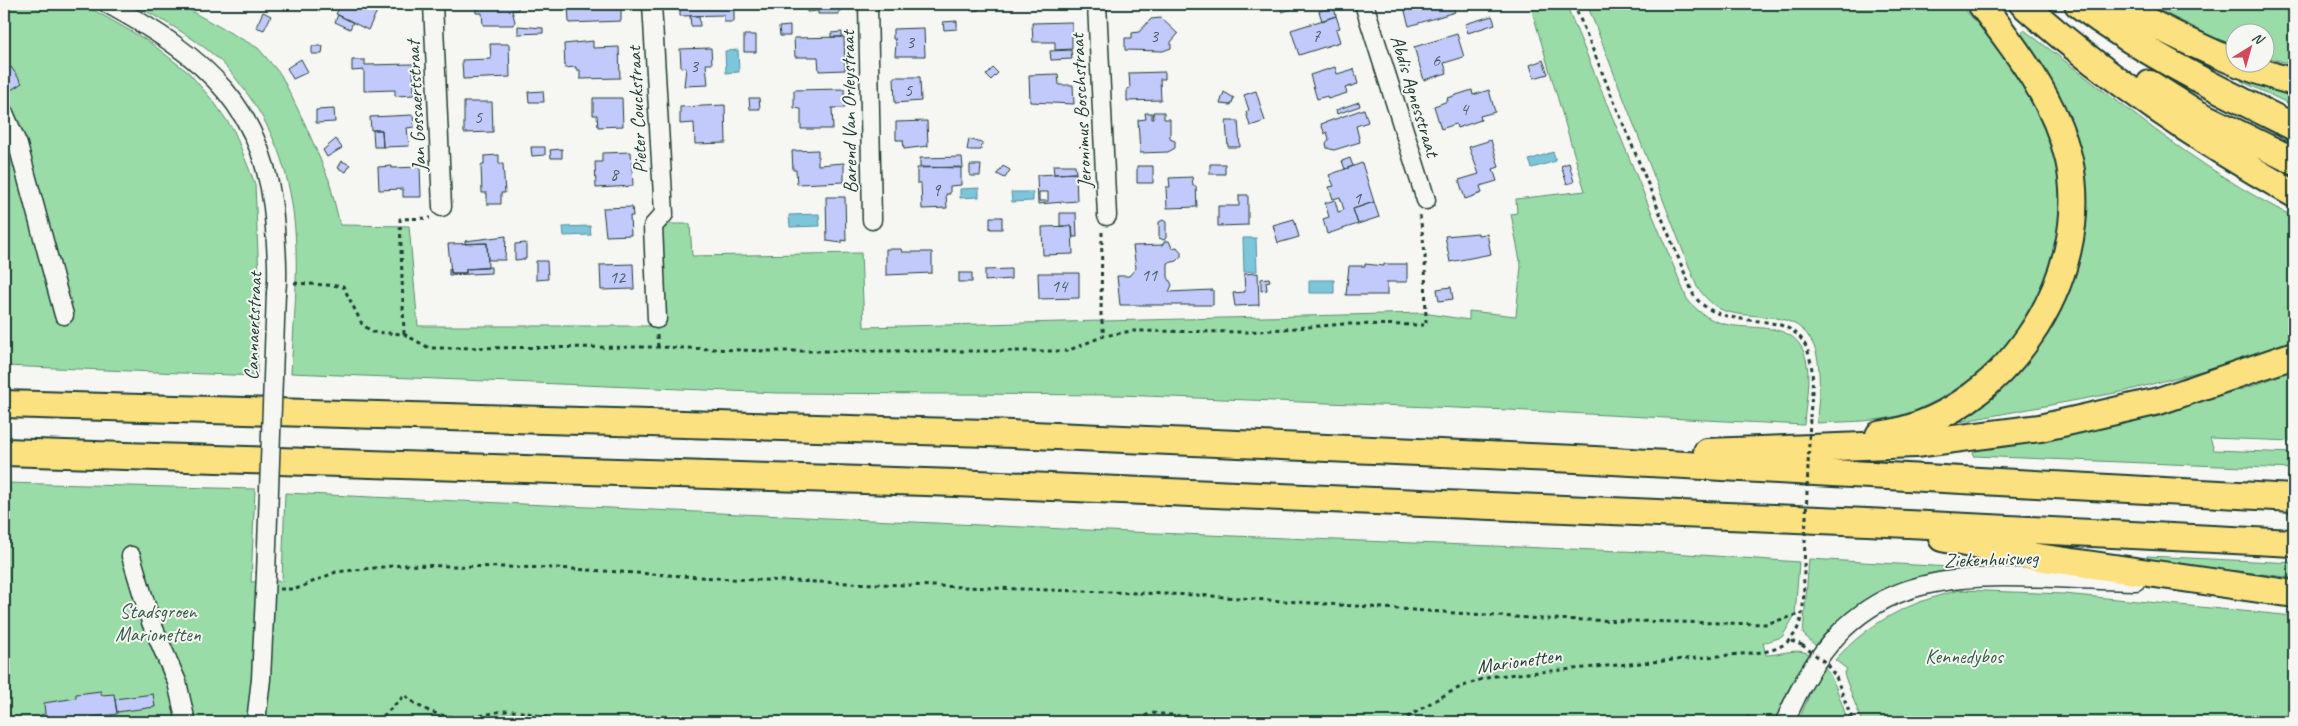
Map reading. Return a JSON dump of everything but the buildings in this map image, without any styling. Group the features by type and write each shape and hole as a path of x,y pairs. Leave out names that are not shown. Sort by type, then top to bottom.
{"highway":[{"path":"1794,447 1892,433 1930,420 1957,405 1986,383 2018,350 2033,332 2055,290 2064,268 2072,230 2073,192 2069,161 2058,126 2040,86 2014,46 1981,4"},
{"path":"2024,4 2196,113 2294,161"},
{"path":"2024,4 2096,65 2185,130 2294,194"},
{"path":"2078,4 2147,50 2196,78 2294,127"},
{"path":"2113,4 2206,51 2264,74 2294,82"},
{"path":"1576,459 1794,447 1915,444 2040,428 2159,401 2294,355"},
{"path":"4,396 69,407"},
{"path":"4,404 988,433 1576,459 2294,498"},
{"path":"4,452 946,482 1867,522 2294,543"},
{"path":"1867,522 2017,554 2294,594"}],"street":[{"name":"Cannaertstraat","path":"108,4 162,35 196,60 227,91 249,124 263,159 273,200 277,264 266,574 261,680 256,722"},
{"name":"Jan Gossaertstraat","path":"433,4 442,207"},
{"name":"Pieter Couckstraat","path":"652,4 664,214 654,226 657,319"},
{"name":"Barend Van Orleystraat","path":"868,4 872,220"},
{"name":"Jeronimus Boschstraat","path":"1097,4 1107,216"},
{"name":"Abdis Agnesstraat","path":"1364,4 1426,200"},
{"path":"4,113 18,145 64,315"},
{"path":"131,556 151,622 177,682 186,722"},
{"name":"Ziekenhuisweg","path":"1785,722 1810,670 1834,637 1868,610 1916,587 1958,578 2009,576 2094,581 2204,582"}],"path":[{"path":"1574,4 1694,296 1704,307 1717,315 1737,320 1775,322 1793,332 1807,348 1810,359 1810,417 1804,567 1799,628 1791,641 1802,646 1826,663 1836,677 1853,722"},
{"path":"300,283 343,286 362,324 372,332 404,334 429,348 658,347 766,351 1067,351 1104,336 1131,331 1247,332 1344,324 1426,325 1425,254 1419,204 1426,200"},
{"path":"404,334 400,219 438,218 442,207"},
{"path":"1104,336 1101,315 1102,223 1107,216"},
{"path":"278,598 279,589 296,589 336,572 402,566 557,568 732,579 1196,595 1543,619 1765,624 1801,614"},
{"name":"Marionetten","path":"1401,722 1454,690 1478,680 1510,674 1763,652 1778,649 1791,641"},
{"path":"377,722 405,694 415,704 429,713 472,717 506,711 526,712 556,722"},
{"path":"1130,722 1152,713 1239,722"}],"green space":[{"path":"4,4 83,4 148,41 189,73 214,102 234,131 255,184 259,277 257,376 4,366"},
{"path":"133,4 178,4 258,48 281,75 305,124 329,180 340,225 409,226 418,326 663,326 659,224 690,224 692,256 861,253 864,327 1423,313 1469,320 1469,311 1516,316 1521,266 1511,214 1517,213 1516,199 1585,191 1530,4 1566,4 1687,299 1702,314 1721,323 1733,326 1773,329 1795,339 1802,349 1808,371 1804,425 1509,410 1119,395 778,393 291,373 296,298 295,227 290,192 281,158 267,125 246,92 224,65 186,35"},
{"path":"1587,4 1960,4 2010,64 2031,96 2040,113 2049,138 2061,186 2061,221 2055,255 2043,288 2026,318 2005,346 1980,371 1952,392 1909,413 1883,419 1817,423 1819,384 1817,355 1807,334 1797,325 1786,320 1725,311 1710,301 1697,287"},
{"path":"2147,4 2294,4 2294,65 2276,60 2276,22 2226,22 2226,42"},
{"path":"2024,30 2189,154 2258,198 2294,217 2294,339 2235,362 2126,391 1948,424 2030,351 2056,318 2072,281 2081,247 2086,203 2019,37"},
{"path":"2243,75 2294,89 2294,106 2241,81"},
{"path":"2294,370 2294,441 2210,438 2214,450 2294,453 2294,469 1973,456 1974,449 2139,420 2255,385"},
{"name":"Stadsgroen Marionetten","path":"4,483 255,489 251,582 282,581 285,493 1130,532 1672,553 1799,562 1795,615 1782,637 1763,643 1766,655 1799,651 1813,656 1828,671 1838,692 1848,722 1798,722 1811,691 1795,682 1778,722 4,722"},
{"path":"2147,556 2294,563 2294,578 2147,560"},
{"path":"1809,559 1968,568 1968,571 1839,624 1817,647 1803,634"},
{"name":"Kennedybos","path":"1960,590 2064,594 2294,616 2294,722 1862,722 1844,674 1847,669 1835,660 1862,634 1892,615 1924,601"}],"water":[{"path":"738,50 739,72 726,73 725,51"},
{"path":"1553,152 1556,161 1532,168 1529,160"},
{"path":"979,188 979,197 960,198 960,189"},
{"path":"1011,192 1033,192 1033,201 1012,202"},
{"path":"819,214 820,226 790,227 789,215"},
{"path":"590,226 591,235 564,236 563,227"},
{"path":"1243,238 1256,238 1257,271 1244,272"},
{"path":"1309,280 1334,280 1334,293 1309,293"}],"waterway":[{"path":"1743,722 1748,718"}]}
